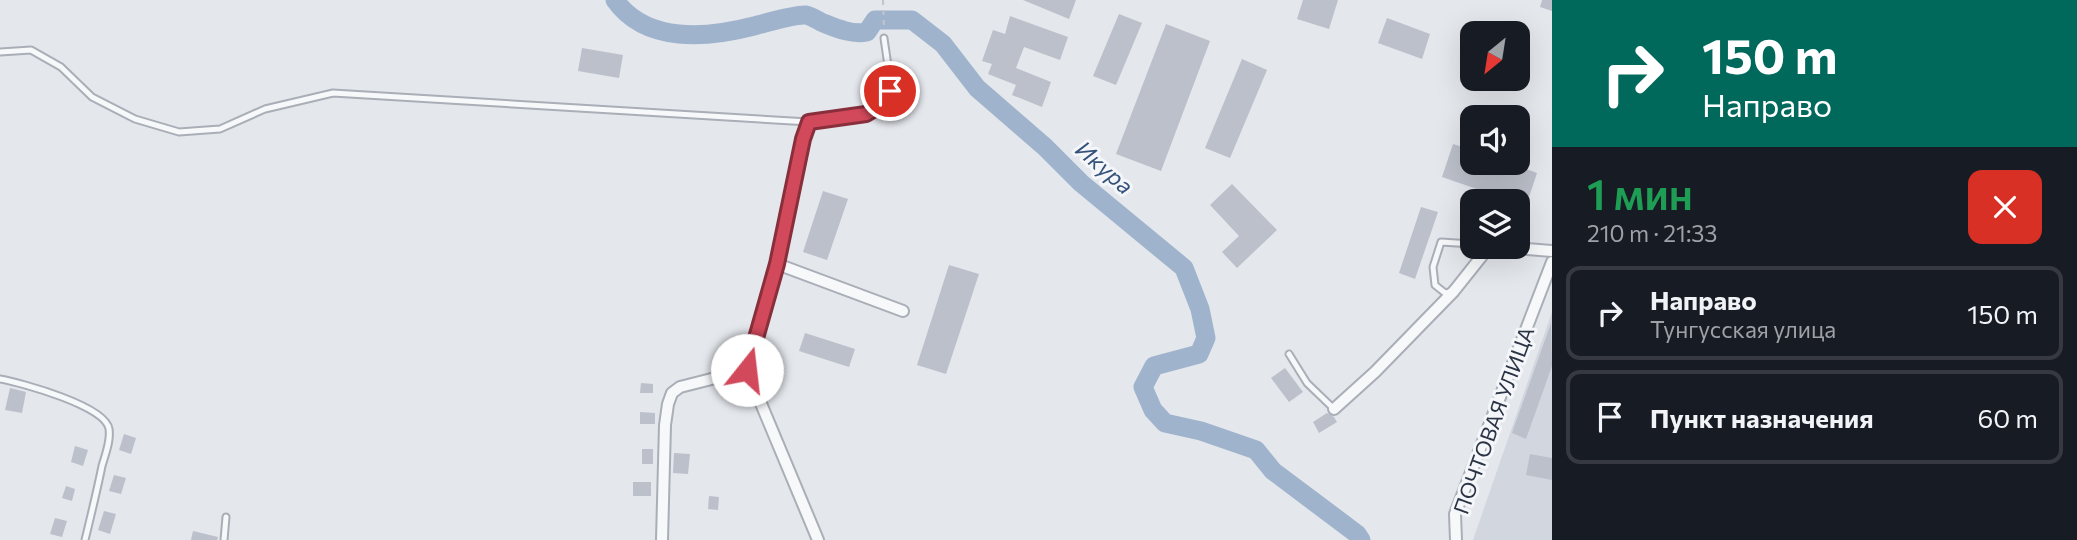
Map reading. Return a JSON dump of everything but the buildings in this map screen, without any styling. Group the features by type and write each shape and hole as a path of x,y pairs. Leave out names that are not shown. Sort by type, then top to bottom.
{"street":[{"path":"809,122 803,139 777,264 747,370 818,540"},
{"path":"1530,249 1552,251"},
{"path":"1334,408 1375,372 1454,291 1479,259"},
{"name":"ПОЧТОВАЯ УЛИЦА","path":"1456,540 1455,514 1552,262"},
{"path":"777,264 903,311"},
{"path":"662,540 665,425 672,393 680,387 747,370"}],"lane":[{"path":"0,52 31,50 61,67 92,97 135,119 179,132 220,129 265,109 332,93 809,122 866,114 883,104 890,91 884,38"},
{"path":"1454,291 1445,293 1435,285 1433,267 1441,242 1460,243"},
{"path":"1289,354 1307,383 1334,408"},
{"path":"0,379 19,382 91,409 104,418 109,428 107,447 85,540"},
{"path":"224,540 226,517"}],"path":[{"path":"883,0 884,38"}],"shaded area":[{"path":"1552,312 1552,540 1473,540"}],"waterway":[{"name":"Икура","path":"615,0 628,14 643,24 660,31 679,34 717,33 801,15 855,33 867,32 875,20 912,20 943,44 977,88 1045,147 1081,183 1184,268 1200,309 1206,338 1199,354 1154,366 1143,387 1153,410 1165,423 1201,431 1256,450 1273,471 1357,534 1361,540"}],"route":[{"path":"747,370 777,264 803,139 809,122 866,114 883,104 890,91"}]}
